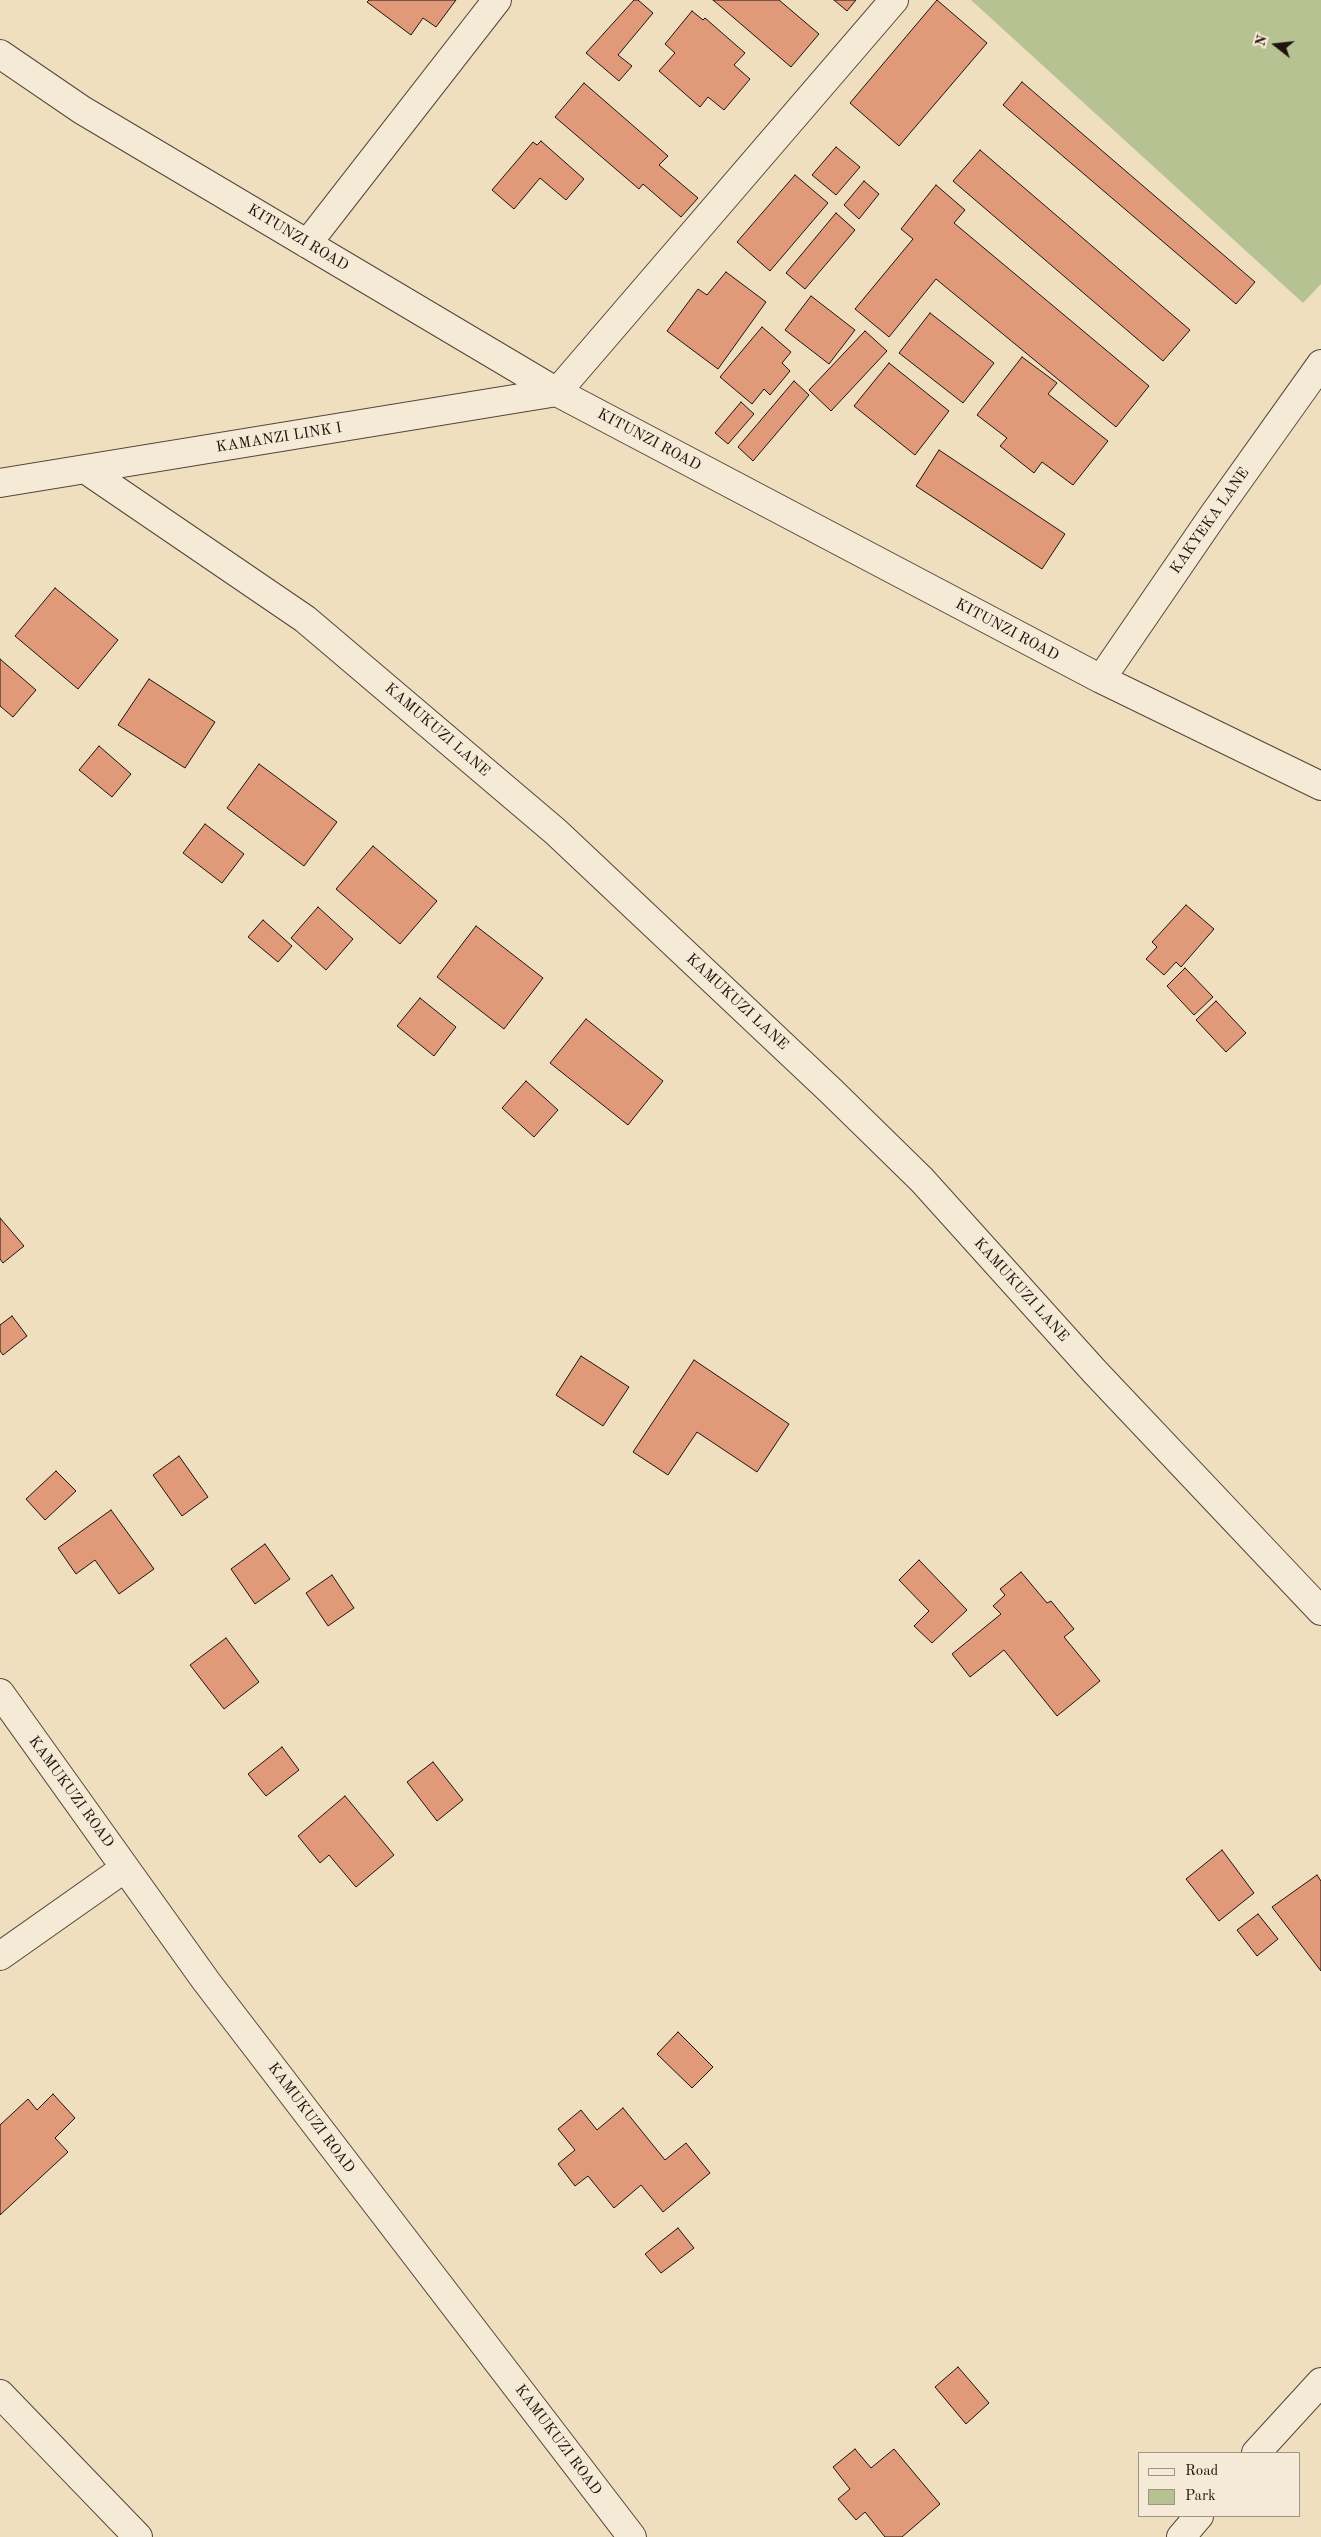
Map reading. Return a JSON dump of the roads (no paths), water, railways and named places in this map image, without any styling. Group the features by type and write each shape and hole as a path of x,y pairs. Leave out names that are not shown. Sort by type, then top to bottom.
{"street":[{"path":"307,244 497,0"},
{"path":"558,392 894,0"},
{"name":"KITUNZI ROAD","path":"0,54 82,110 558,392 1101,679 1321,786"},
{"name":"KAKYEKA LANE","path":"1101,679 1212,517 1321,364"},
{"name":"KAMANZI LINK I","path":"0,483 558,392"},
{"name":"KAMUKUZI LANE","path":"85,469 305,619 556,832 824,1084 922,1180 1095,1372 1321,1611"},
{"name":"KAMUKUZI ROAD","path":"0,1693 206,1981 632,2537"},
{"path":"0,1956 126,1868"},
{"path":"1257,2452 1321,2382"},
{"path":"0,2394 138,2537"},
{"path":"1181,2537 1198,2517"}]}
